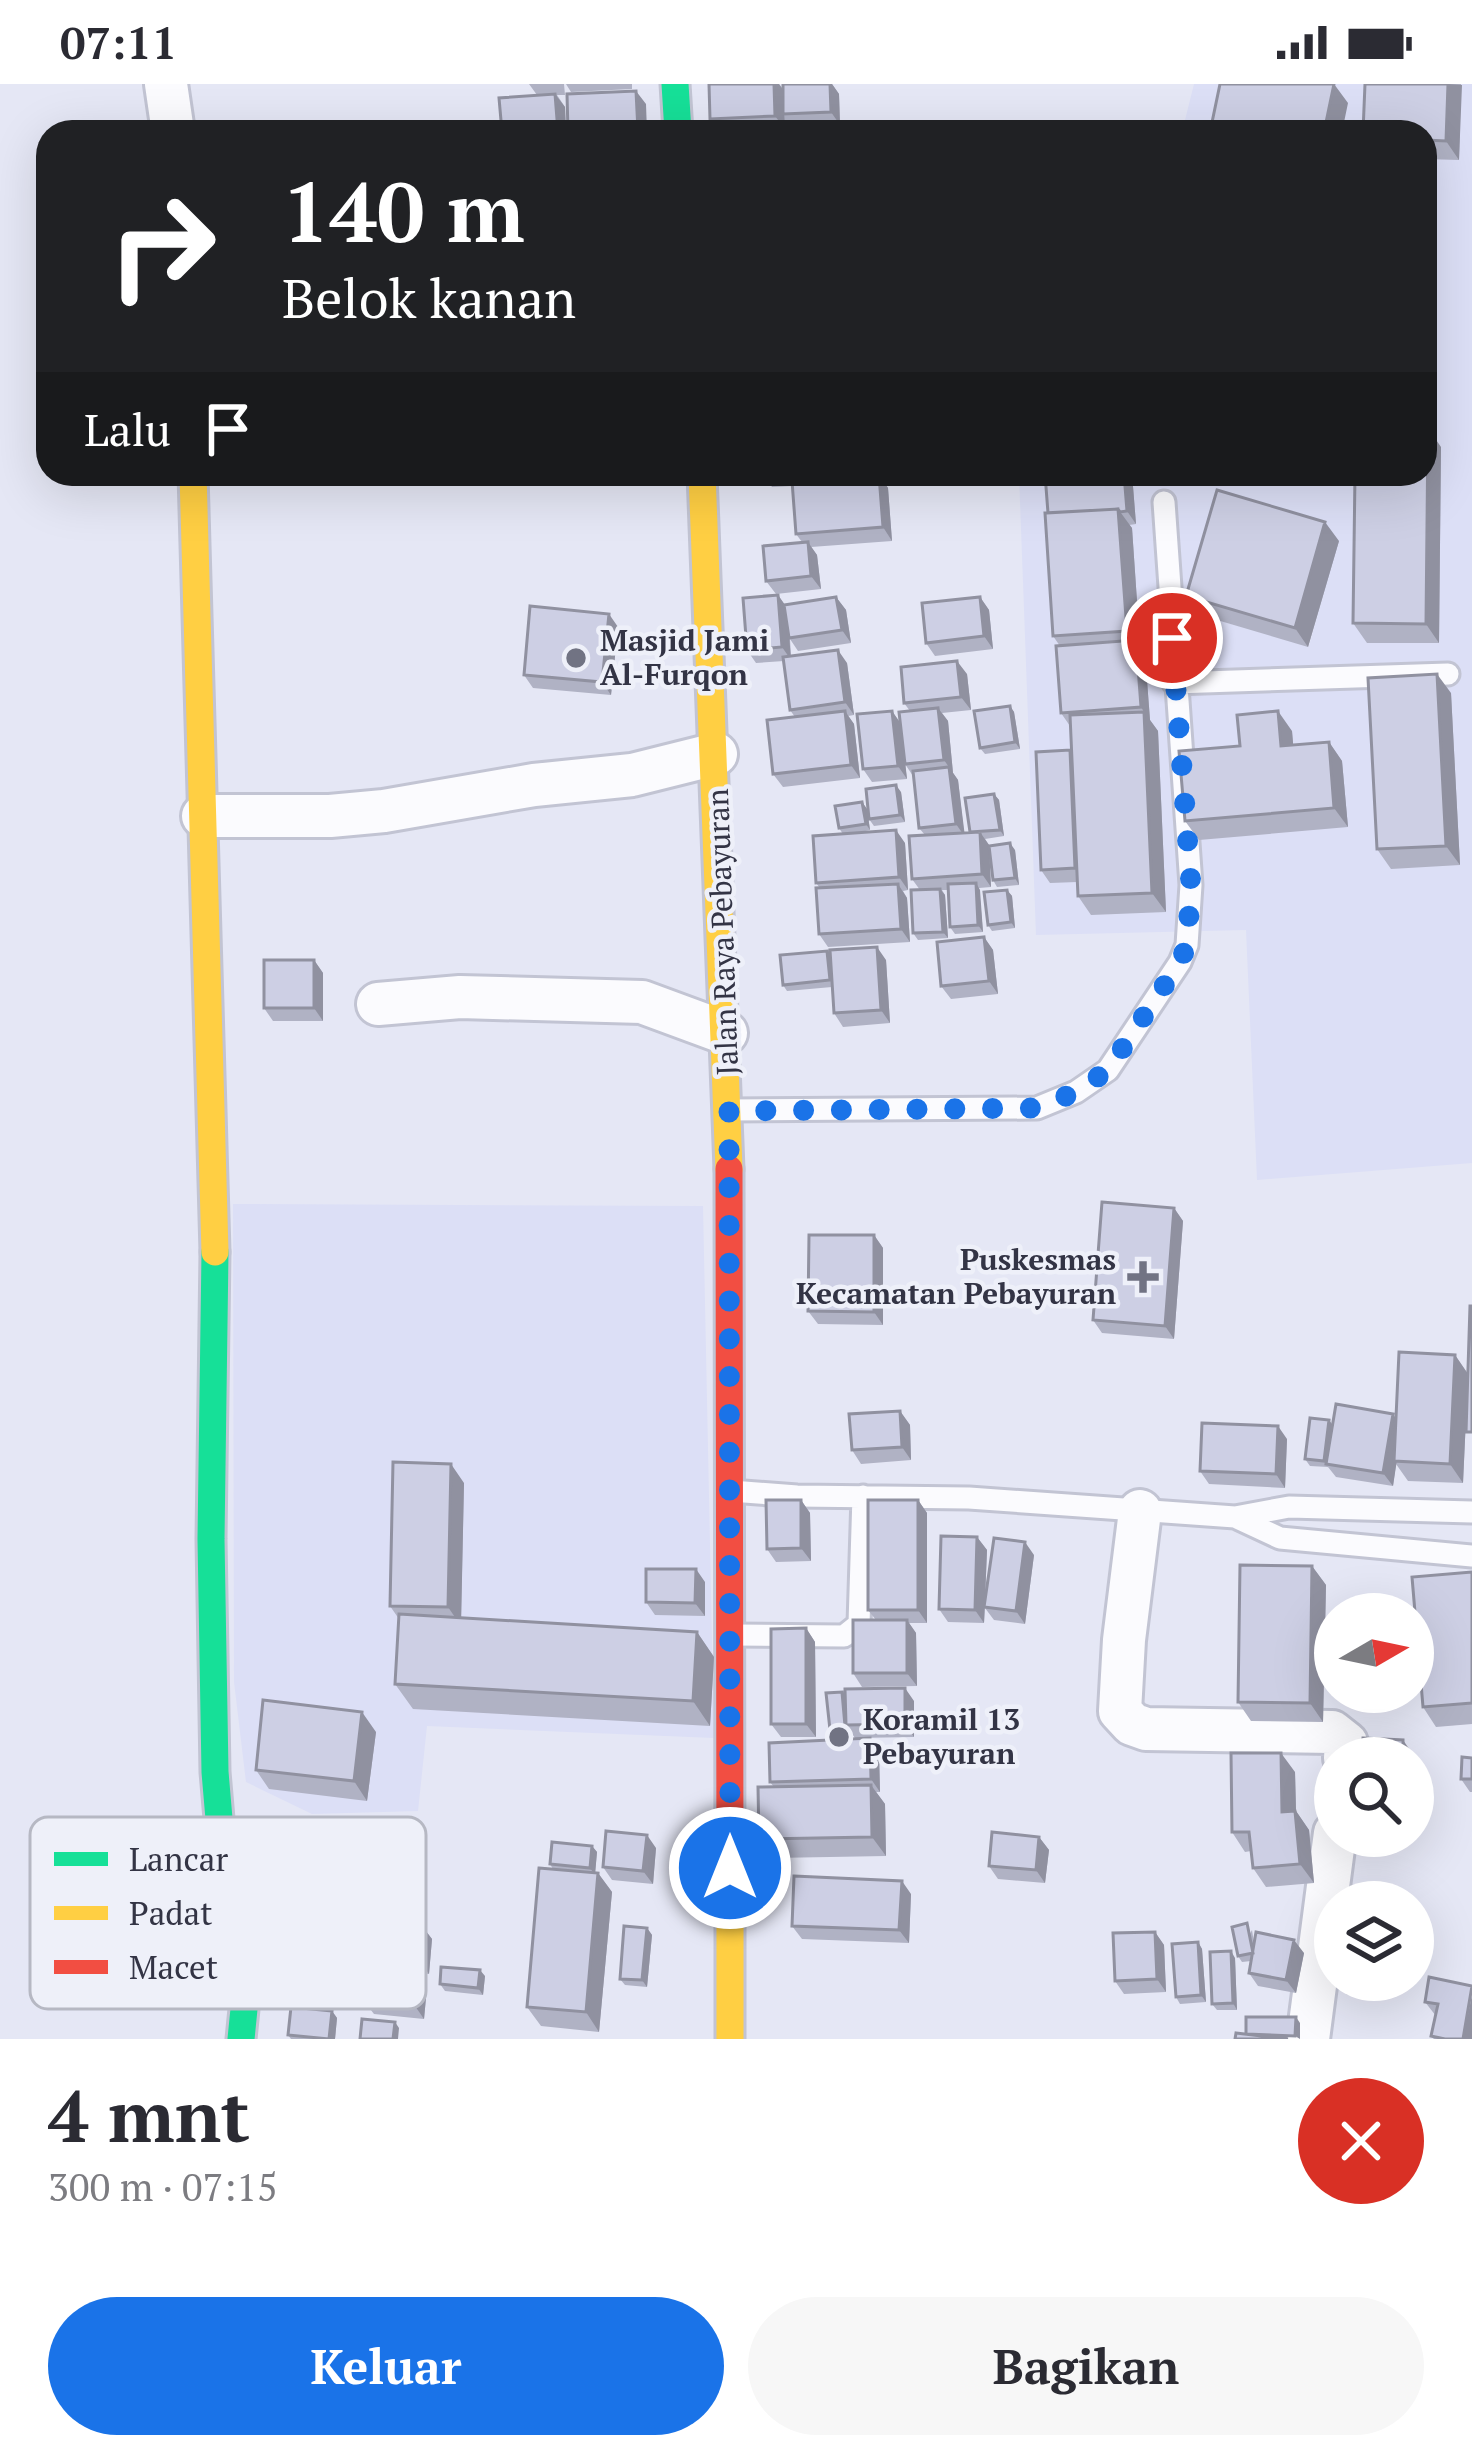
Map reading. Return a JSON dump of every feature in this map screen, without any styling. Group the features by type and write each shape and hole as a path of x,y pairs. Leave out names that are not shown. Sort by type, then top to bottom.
{"main road":[{"path":"679,120 680,87"},
{"path":"193,486 216,1270 212,1539 219,1817"},
{"name":"Jalan Raya Pebayuran","path":"703,486 729,1111 730,2039"},
{"path":"241,2039 244,2009"}],"street":[{"path":"166,84 171,120"},
{"path":"202,816 384,811 534,785 632,775 716,754"},
{"path":"377,1004 460,998 642,1002 726,1033"},
{"path":"1140,1511 1120,1711 1132,1724 1146,1729 1332,1732 1338,1737"},
{"path":"1320,2037 1333,1857"}],"lane":[{"path":"729,1111 1037,1108 1076,1092 1108,1070 1187,945 1191,885 1164,502"},
{"path":"1174,683 1448,674"},
{"path":"731,1491 969,1498 1235,1517 1289,1507 1472,1512"},
{"path":"729,1635 844,1636 854,1632 859,1624 863,1496"},
{"path":"1235,1517 1280,1538 1472,1556"}],"shaded area":[{"path":"1194,84 1237,84 1230,120 1185,120"},
{"path":"1258,84 1379,84 1378,120 1344,120 1347,103"},
{"path":"1429,84 1472,84 1472,1163 1257,1180 1246,930 1036,935 1019,486 1374,486 1439,643 1428,486 1437,486 1437,159 1459,159","holes":["1338,541 1309,646 1200,615"]},
{"path":"233,1204 703,1206 714,1738 427,1726 418,1811 312,1814 246,1782 234,1682"}],"building":[{"path":"709,84 774,84 775,116 710,119"},
{"path":"783,84 830,84 831,112 783,114"},
{"path":"1220,84 1334,84 1326,120 1212,120"},
{"path":"1365,84 1448,84 1446,141 1437,141 1437,120 1364,120"},
{"path":"636,91 637,120 568,120 567,94"},
{"path":"555,94 557,120 501,120 499,98"},
{"path":"792,486 880,486 883,527 796,534"},
{"path":"1046,486 1125,486 1127,511 1048,513"},
{"path":"1355,486 1427,486 1426,624 1353,623"},
{"path":"1217,490 1325,522 1295,628 1186,596"},
{"path":"1118,509 1127,631 1053,636 1045,513"},
{"path":"808,542 811,576 766,581 763,546"},
{"path":"778,595 782,647 747,650 743,598"},
{"path":"836,597 842,630 789,638 784,605"},
{"path":"980,597 984,636 926,643 922,603"},
{"name":"Masjid Jami Al-Furqon","path":"530,606 609,614 602,682 524,675"},
{"path":"1136,640 1141,707 1061,713 1056,646"},
{"path":"838,650 845,702 790,710 783,657"},
{"path":"957,661 961,697 904,703 901,667"},
{"path":"1437,674 1446,846 1377,849 1368,678"},
{"path":"1010,706 1015,742 980,748 974,711"},
{"path":"938,708 944,760 905,764 899,712"},
{"path":"845,711 851,765 773,774 767,720"},
{"path":"892,711 898,766 863,769 857,714"},
{"path":"1278,711 1281,746 1329,742 1334,808 1185,821 1179,751 1240,746 1237,715"},
{"path":"1144,712 1152,893 1078,896 1070,715"},
{"path":"1070,750 1075,868 1041,870 1036,752"},
{"path":"949,767 956,824 919,828 913,771"},
{"path":"896,785 900,815 869,819 866,789"},
{"path":"994,794 1000,830 970,832 965,798"},
{"path":"862,802 866,824 839,828 835,806"},
{"path":"896,830 899,877 816,883 813,836"},
{"path":"980,832 982,874 912,879 909,836"},
{"path":"1010,843 1015,878 993,880 989,846"},
{"path":"976,883 978,925 950,927 948,884"},
{"path":"898,884 901,929 819,934 816,888"},
{"path":"940,889 943,932 913,933 911,890"},
{"path":"1007,890 1011,922 988,925 984,892"},
{"path":"984,937 989,981 941,986 937,942"},
{"path":"877,947 881,1010 834,1013 830,950"},
{"path":"827,951 830,980 783,985 780,955"},
{"path":"264,960 314,960 314,1008 264,1008"},
{"name":"Puskesmas Kecamatan Pebayuran","path":"1102,1202 1174,1208 1165,1326 1093,1320"},
{"path":"809,1235 874,1235 874,1312 808,1311"},
{"path":"1470,1306 1472,1432 1466,1432"},
{"path":"1399,1352 1455,1355 1450,1464 1394,1461"},
{"path":"1336,1404 1393,1414 1383,1473 1326,1464"},
{"path":"900,1411 902,1447 852,1450 849,1414"},
{"path":"1310,1418 1329,1420 1324,1461 1305,1459"},
{"path":"1202,1423 1278,1426 1276,1474 1200,1471"},
{"path":"393,1462 451,1464 448,1607 390,1606"},
{"path":"766,1500 801,1500 801,1548 767,1549"},
{"path":"868,1500 918,1500 918,1610 868,1610"},
{"path":"941,1536 977,1537 975,1610 939,1609"},
{"path":"994,1538 1025,1542 1016,1611 984,1607"},
{"path":"1240,1565 1312,1566 1310,1703 1238,1702"},
{"path":"646,1569 696,1569 695,1603 646,1602"},
{"path":"1472,1572 1472,1703 1434,1706 1434,1593 1413,1593 1412,1577"},
{"path":"399,1614 697,1632 693,1701 395,1684"},
{"path":"853,1620 907,1620 907,1673 853,1673"},
{"path":"806,1628 806,1724 771,1724 771,1629"},
{"path":"905,1688 905,1724 846,1725 845,1689"},
{"path":"842,1692 846,1737 831,1739 826,1693"},
{"path":"263,1700 362,1712 354,1781 256,1770"},
{"path":"870,1738 871,1779 770,1782 769,1743"},
{"path":"1231,1753 1281,1753 1282,1812 1295,1811 1300,1864 1253,1868 1249,1832 1232,1832"},
{"path":"1462,1757 1472,1758 1472,1779 1461,1779"},
{"path":"871,1785 872,1837 759,1839 758,1787"},
{"path":"606,1831 647,1835 643,1871 603,1867"},
{"path":"992,1832 1039,1837 1036,1870 989,1866"},
{"path":"552,1842 592,1846 590,1868 550,1864"},
{"path":"539,1868 598,1873 586,2012 527,2007"},
{"path":"794,1876 902,1881 899,1930 792,1926"},
{"path":"1247,1923 1253,1953 1238,1956 1232,1927"},
{"path":"624,1926 647,1928 642,1980 620,1979"},
{"path":"1155,1932 1157,1979 1115,1981 1113,1933"},
{"path":"1256,1932 1294,1940 1286,1980 1249,1973"},
{"path":"1198,1942 1201,1995 1176,1997 1172,1944"},
{"path":"1231,1951 1233,2003 1212,2004 1210,1952"},
{"path":"441,1967 480,1970 478,1988 440,1984"},
{"path":"1434,1978 1472,1986 1463,2039 1431,2036 1438,2004 1425,2002 1434,2001"},
{"path":"291,2009 332,2011 329,2039 288,2035"},
{"path":"1246,2017 1296,2017 1295,2036 1246,2034"},
{"path":"362,2019 395,2022 393,2039 360,2039"},
{"path":"1236,2033 1288,2039 1235,2039"}],"traffic: fast":[{"path":"675,84 677,120"},
{"path":"215,1252 211,1539 219,1817"},
{"path":"241,2039 244,2009"}],"traffic: slow":[{"path":"193,486 215,1252"},
{"path":"702,486 729,1169"},
{"path":"730,1888 730,2039"}],"traffic: jam":[{"path":"729,1169 730,1888"}],"place":[{"name":"Masjid Jami Al-Furqon","path":"576,658"},
{"name":"Puskesmas Kecamatan Pebayuran","path":"1143,1277"},
{"name":"Koramil 13 Pebayuran","path":"839,1737"}],"route":[{"path":"730,1868 729,1111 1037,1108 1076,1092 1108,1070 1180,962 1190,927 1191,885 1172,638"}]}
